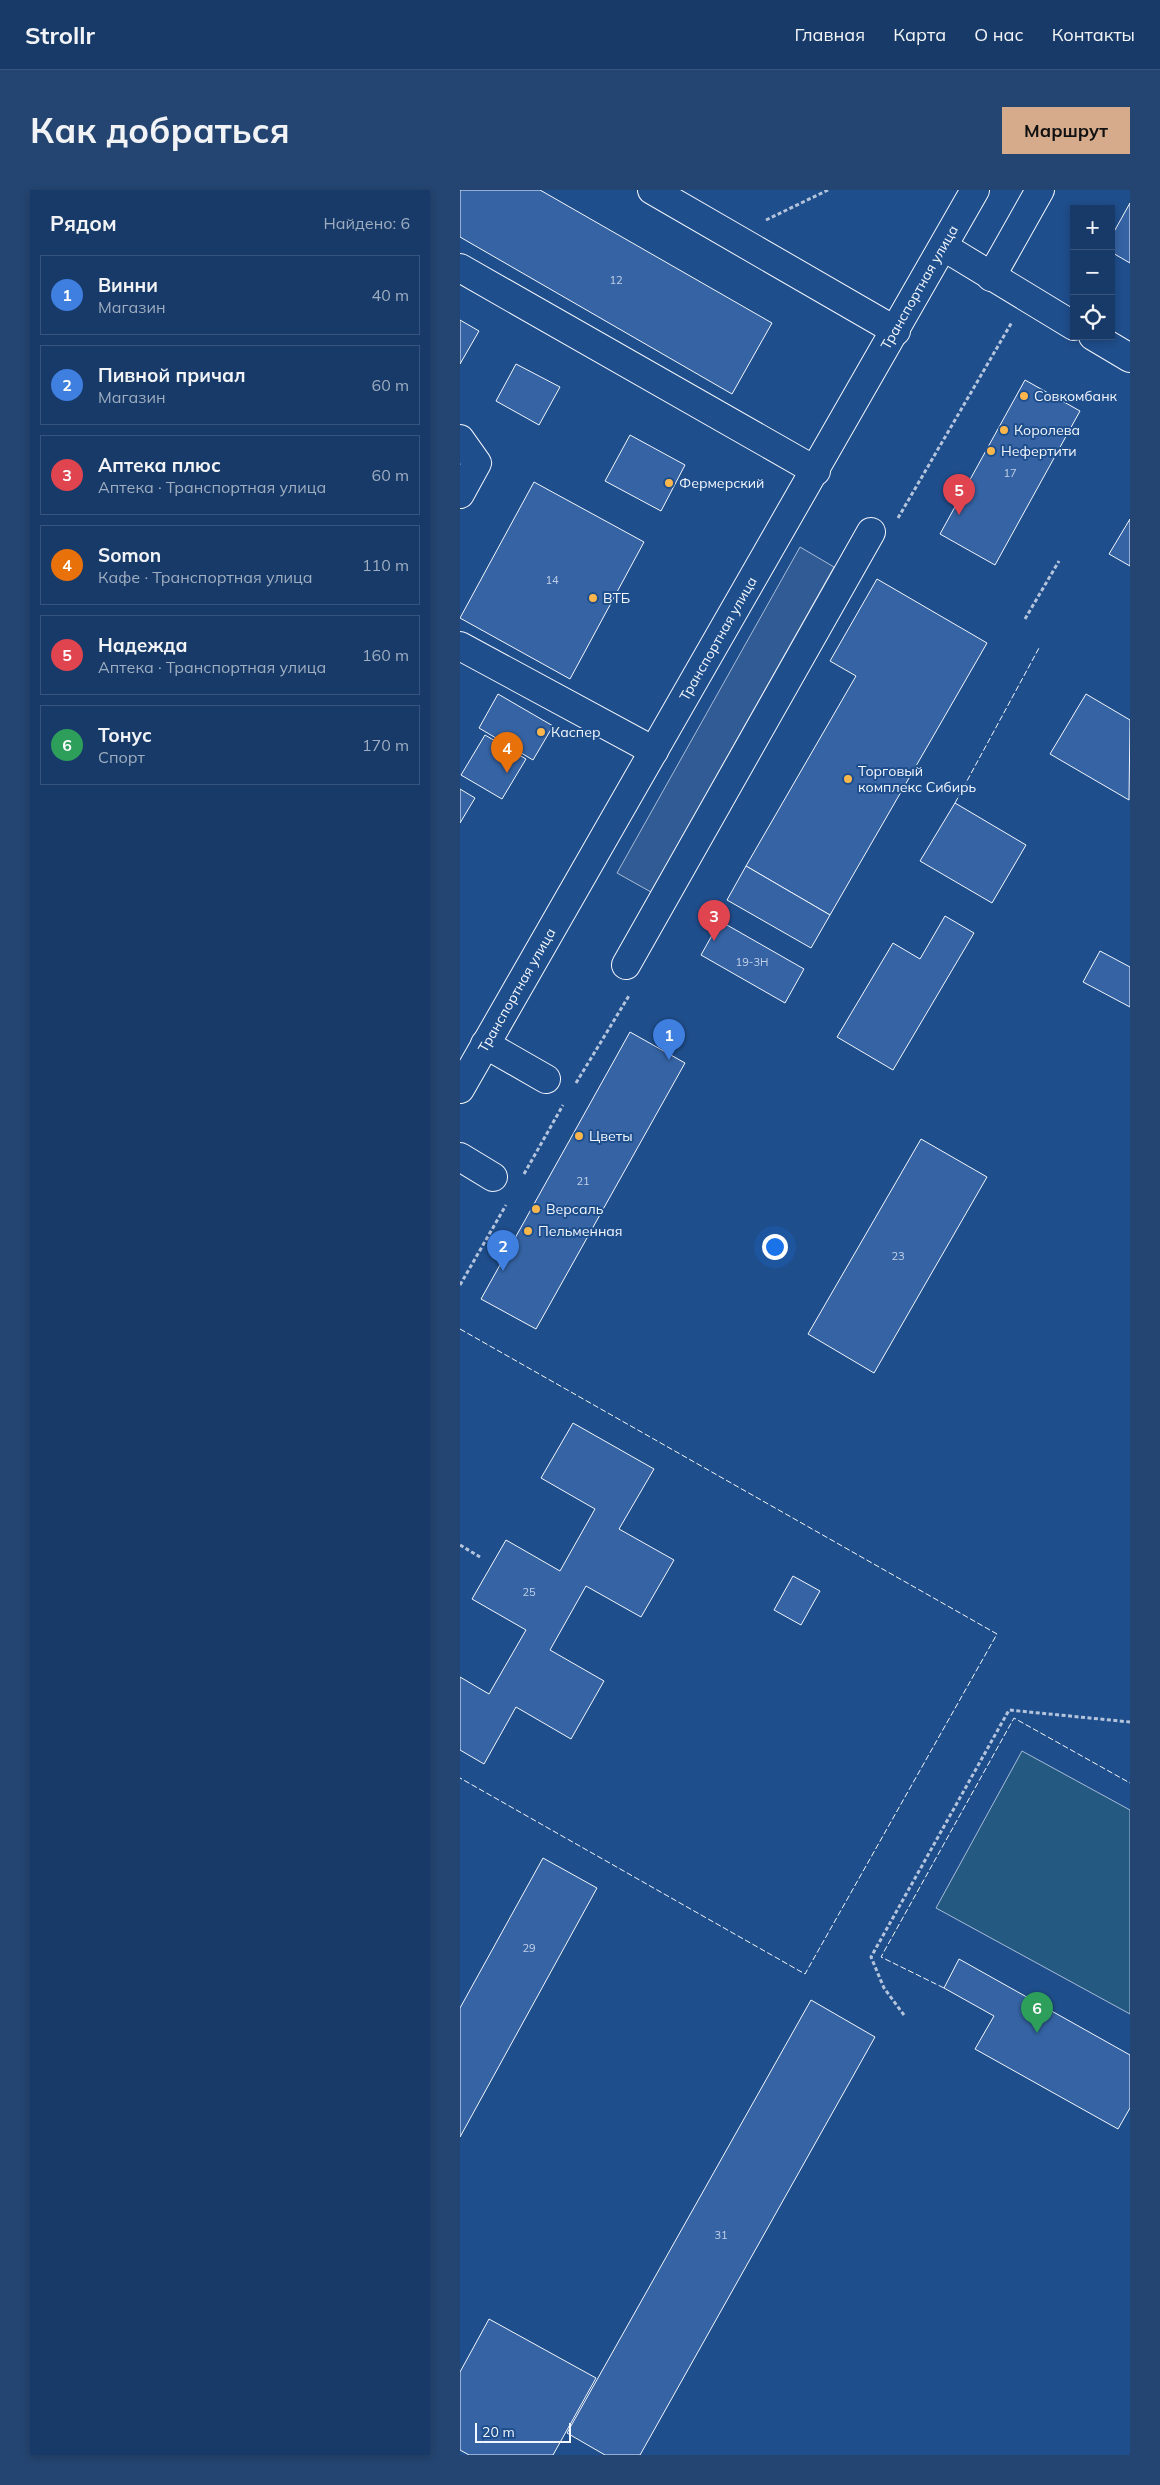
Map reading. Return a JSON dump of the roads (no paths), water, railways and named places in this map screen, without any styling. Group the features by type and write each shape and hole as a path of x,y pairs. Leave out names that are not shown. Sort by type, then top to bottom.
{"street":[{"path":"652,190 896,330"},
{"name":"Транспортная улица","path":"460,1089 816,471 975,190"},
{"path":"991,277 1040,190"},
{"path":"944,247 1070,324"},
{"path":"460,268 816,471"},
{"path":"1100,340 1130,358"},
{"path":"460,440 477,463 460,494"},
{"path":"626,965 871,532"},
{"path":"460,646 654,751"},
{"path":"485,1044 546,1079"},
{"path":"460,1158 493,1177"}],"place":[{"name":"Совкомбанк","path":"1024,396"},
{"name":"Королева","path":"1004,430"},
{"name":"Нефертити","path":"991,451"},
{"name":"Фермерский","path":"669,483"},
{"name":"Надежда","path":"959,515"},
{"name":"ВТБ","path":"593,598"},
{"name":"Каспер","path":"541,732"},
{"name":"Somon","path":"507,773"},
{"name":"Торговый комплекс Сибирь","path":"848,779"},
{"name":"Аптека плюс","path":"714,941"},
{"name":"Винни","path":"669,1060"},
{"name":"Цветы","path":"579,1136"},
{"name":"Версаль","path":"536,1209"},
{"name":"Пельменная","path":"528,1231"},
{"name":"Пивной причал","path":"503,1271"},
{"name":"Тонус","path":"1037,2033"}]}
